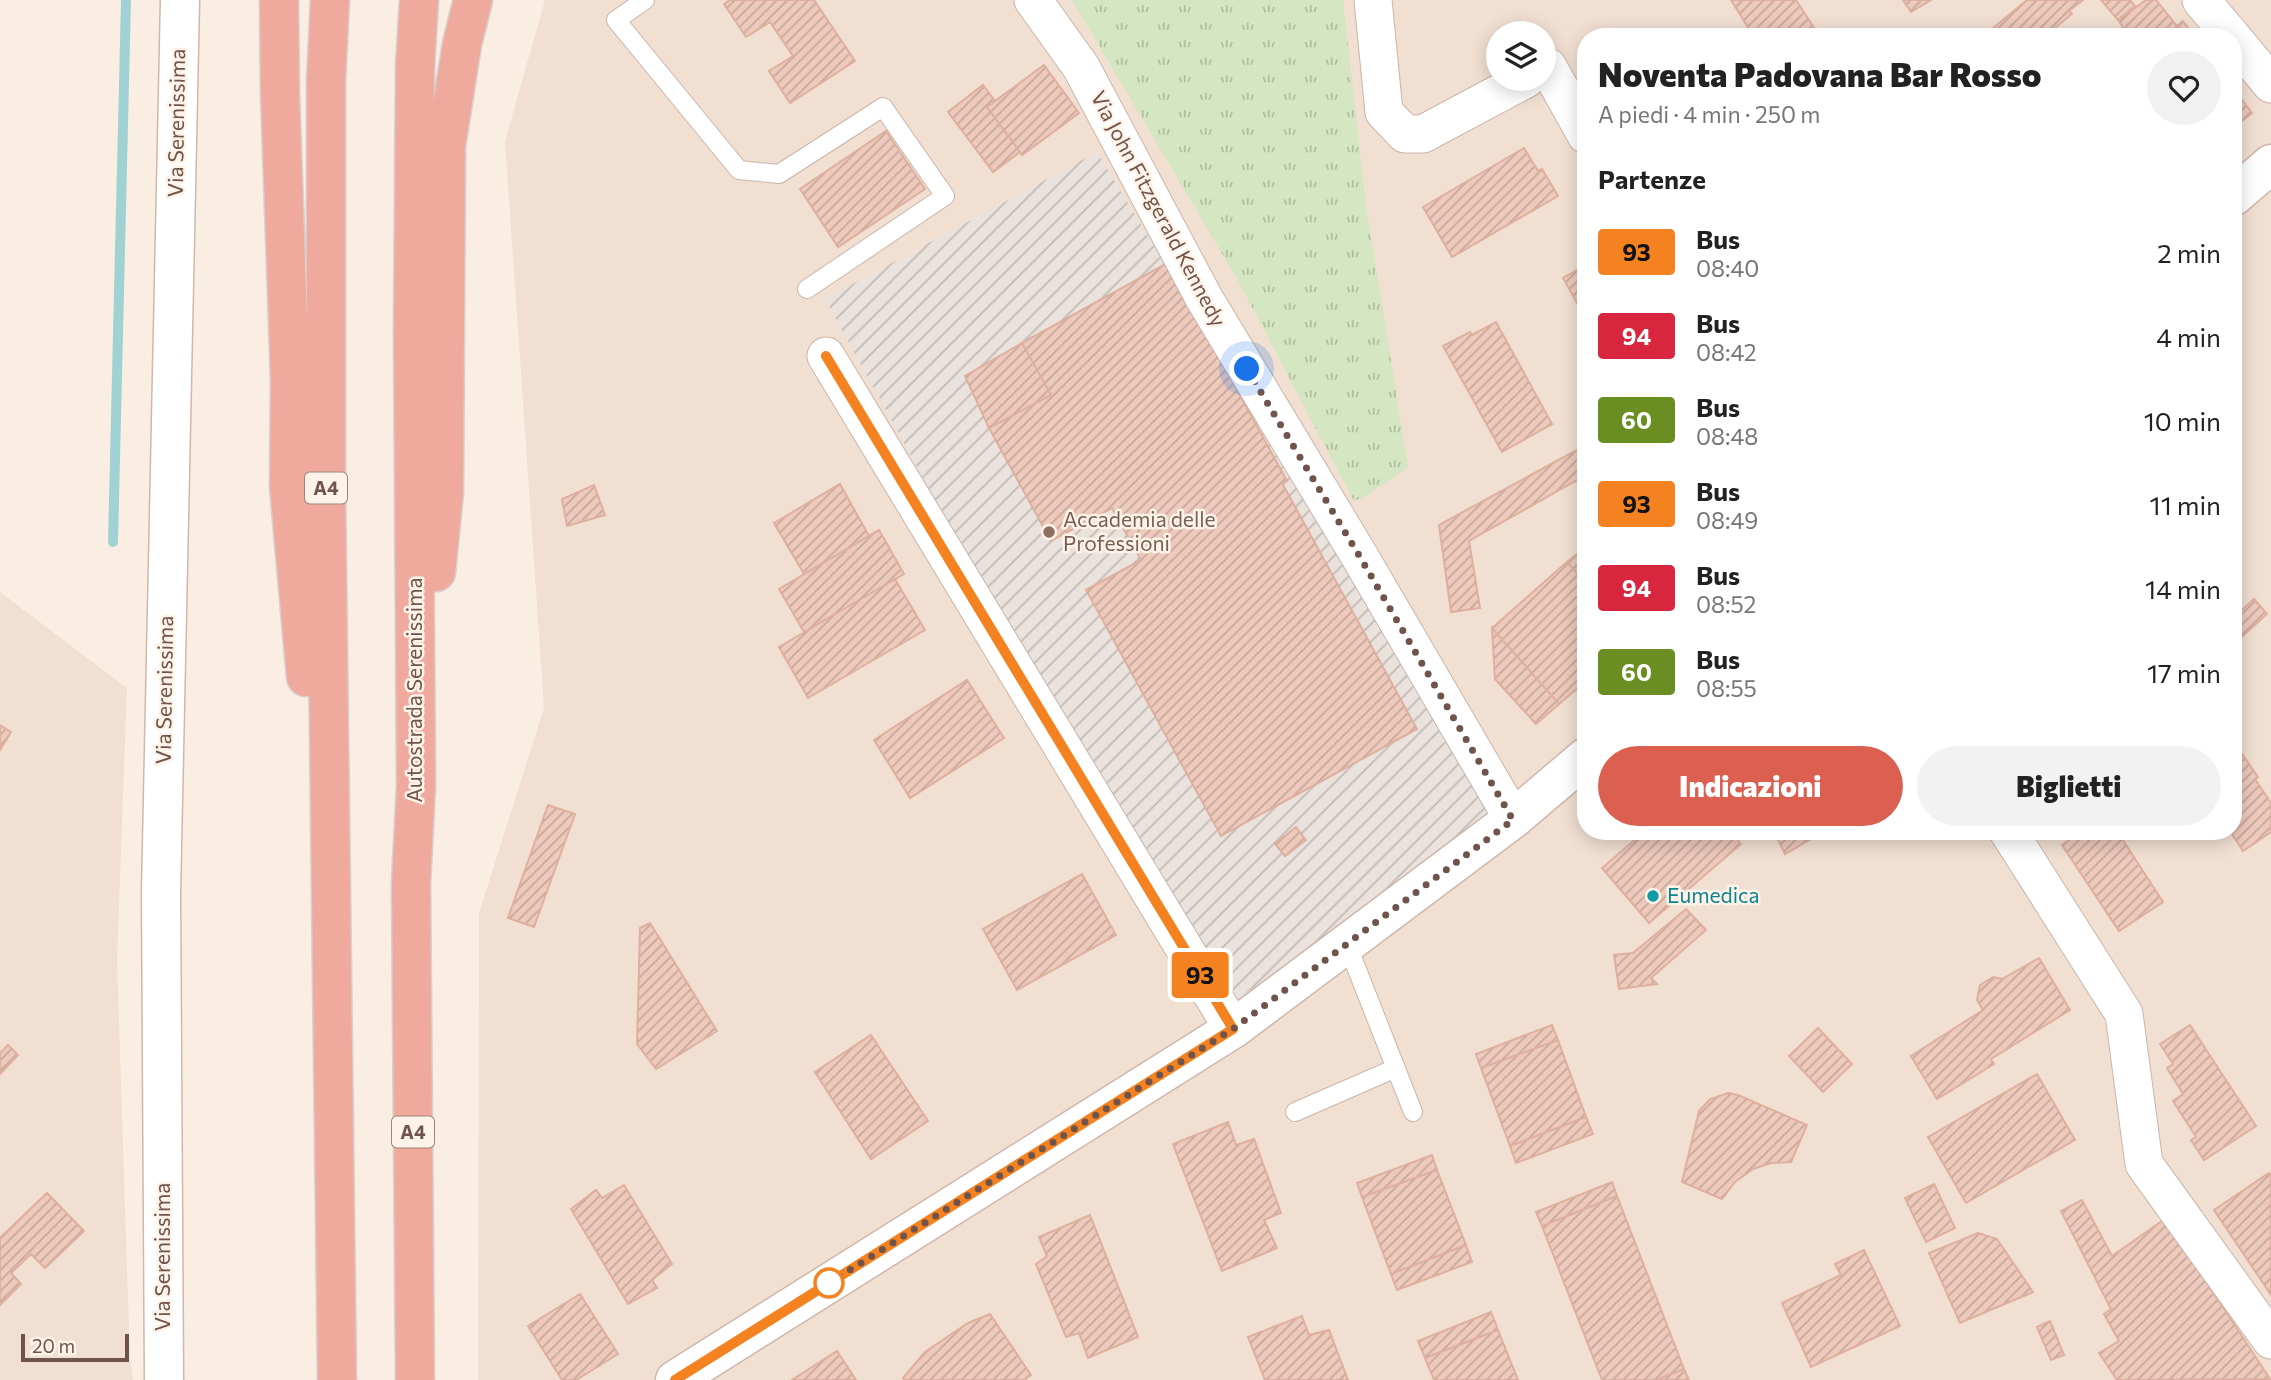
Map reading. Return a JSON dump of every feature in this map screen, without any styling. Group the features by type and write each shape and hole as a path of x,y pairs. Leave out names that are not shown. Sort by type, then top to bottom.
{"highway":[{"path":"279,0 290,380 289,486 332,975"},
{"name":"A4","path":"330,0 326,81 326,460 337,1380"},
{"name":"Autostrada Serenissima","path":"415,1380 411,883 416,786 413,331 415,67 419,0"},
{"path":"416,786 444,492 446,146 462,44 473,0"}],"street":[{"name":"Via Serenissima","path":"164,1380 161,893 180,0"},
{"name":"Via John Fitzgerald Kennedy","path":"1032,0 1081,67 1204,298 1360,557 1513,820"},
{"path":"1373,0 1384,112 1405,134 1423,134 1504,91"},
{"path":"2201,0 2224,28"},
{"path":"2242,50 2271,83"},
{"path":"1556,81 1577,119"},
{"path":"2242,189 2271,164"},
{"path":"826,356 1233,1029"},
{"path":"675,1380 1233,1029 1513,820 1577,765"},
{"path":"2014,840 2124,1014 2144,1164 2271,1340"}],"lane":[{"path":"645,0 616,20 739,170 779,174 883,107 945,196 807,289"},
{"path":"1347,944 1413,1112"},
{"path":"1295,1112 1396,1068"}],"shaded area":[{"path":"545,0 2271,0 2271,1380 478,1380 479,913 544,708 505,141"},
{"path":"1097,152 1495,812 1231,1004 1005,627 825,299"},
{"path":"0,592 127,688 117,960 130,1359 133,1380 0,1380"}],"green space":[{"path":"1072,0 1343,0 1366,205 1408,467 1366,496 1354,501 1237,279"}],"building":[{"path":"730,0 814,0 855,61 790,103 769,71 793,56 770,22 746,37 724,4"},
{"path":"1731,0 1796,0 1814,28 1748,28"},
{"path":"1903,0 1931,0 1911,12"},
{"path":"2027,0 2083,0 2069,11 2072,14 2055,28 1993,28"},
{"path":"2101,0 2130,0 2135,6 2118,20"},
{"path":"2146,0 2156,0 2177,26 2124,28 2118,20"},
{"path":"2183,21 2188,28 2174,28"},
{"path":"1044,65 1079,113 1022,155 987,107"},
{"path":"983,85 995,101 987,107 1020,152 993,172 948,112"},
{"path":"2242,100 2252,113 2242,121"},
{"path":"886,131 925,189 838,247 800,189"},
{"path":"1524,148 1538,171 1542,169 1558,196 1452,257 1423,207"},
{"path":"1167,263 1287,481 1282,483 1417,729 1221,836 1086,590 1141,560 1112,508 1051,541 989,428 1051,395 1022,343"},
{"path":"1577,270 1577,303 1563,278"},
{"path":"1496,322 1552,424 1502,452 1443,346"},
{"path":"1022,343 1051,395 989,428 965,376"},
{"path":"1577,450 1577,480 1469,541 1480,608 1451,612 1439,525"},
{"path":"840,484 869,536 804,574 774,523"},
{"path":"594,485 605,515 567,526 562,499"},
{"path":"879,530 904,574 804,632 779,589"},
{"path":"1577,554 1577,573 1567,562"},
{"path":"1567,562 1577,573 1577,689 1559,704 1492,628"},
{"path":"895,579 925,630 808,698 779,647"},
{"path":"2254,599 2267,614 2242,637 2242,610"},
{"path":"1492,628 1559,704 1536,724 1495,679"},
{"path":"967,680 1004,738 910,798 874,740"},
{"path":"0,725 11,732 0,750"},
{"path":"2242,754 2271,803 2271,832 2243,851 2236,840 2242,840"},
{"path":"548,805 575,814 534,927 508,918"},
{"path":"1296,827 1306,840 1285,856 1275,844"},
{"name":"Eumedica","path":"1635,840 1738,840 1741,844 1649,923 1602,868"},
{"path":"1778,840 1809,840 1785,854"},
{"path":"2070,840 2123,840 2163,902 2119,931 2062,845"},
{"path":"1082,874 1116,935 1017,990 983,929"},
{"path":"1686,909 1706,930 1651,978 1657,984 1619,989 1614,955 1633,953"},
{"path":"650,923 717,1031 656,1069 637,1044 640,928"},
{"path":"2039,958 2070,1010 1991,1059 1994,1064 1937,1099 1911,1056 1983,1010 1977,1000 1980,985 1993,977 2002,979"},
{"path":"1552,1025 1558,1040 1481,1068 1476,1054"},
{"path":"2190,1025 2256,1126 2204,1160 2191,1140 2196,1137 2173,1101 2183,1094 2167,1068 2173,1064 2160,1044"},
{"path":"1818,1028 1852,1064 1823,1092 1789,1056"},
{"path":"871,1035 928,1121 871,1159 815,1072"},
{"path":"1558,1040 1586,1117 1510,1146 1481,1068"},
{"path":"8,1045 18,1055 0,1074 0,1053"},
{"path":"2037,1074 2075,1140 1966,1203 1928,1137"},
{"path":"1728,1093 1807,1125 1791,1162 1771,1163 1753,1169 1735,1182 1722,1199 1682,1182 1699,1111 1710,1099"},
{"path":"1586,1117 1593,1134 1516,1163 1510,1146"},
{"path":"1228,1122 1236,1145 1254,1139 1281,1213 1264,1220 1277,1248 1222,1271 1173,1144"},
{"path":"1432,1155 1437,1170 1362,1197 1357,1183"},
{"path":"1437,1170 1466,1245 1391,1274 1362,1197"},
{"path":"2269,1173 2271,1176 2271,1295 2214,1210"},
{"path":"1612,1182 1617,1196 1542,1226 1536,1212"},
{"path":"1934,1184 1955,1228 1926,1242 1905,1198"},
{"path":"624,1185 672,1264 652,1280 657,1288 628,1304 571,1209 596,1190 602,1198"},
{"path":"47,1193 84,1231 45,1268 31,1254 11,1273 21,1284 0,1305 0,1238"},
{"path":"1617,1196 1684,1369 1656,1380 1602,1380 1542,1226"},
{"path":"2082,1200 2112,1256 2165,1219 2270,1379 2117,1380 2099,1353 2119,1341 2104,1314 2111,1309 2061,1211"},
{"path":"1090,1215 1138,1337 1088,1358 1079,1333 1066,1337 1036,1264 1047,1256 1039,1237"},
{"path":"1978,1233 1997,1239 2033,1292 1960,1323 1929,1253"},
{"path":"1466,1245 1472,1262 1397,1290 1391,1274"},
{"path":"1864,1250 1900,1326 1811,1367 1782,1303 1841,1275 1835,1264"},
{"path":"580,1294 618,1354 576,1380 562,1380 528,1326"},
{"path":"1491,1312 1498,1330 1425,1358 1418,1341"},
{"path":"990,1314 1031,1375 1024,1380 903,1378 925,1352 968,1323"},
{"path":"1302,1316 1309,1335 1329,1330 1348,1380 1265,1380 1248,1337"},
{"path":"2050,1321 2064,1355 2051,1360 2037,1327"},
{"path":"1498,1330 1518,1380 1434,1380 1425,1358"},
{"path":"837,1351 856,1380 792,1380"},
{"path":"1684,1369 1689,1380 1656,1380"}],"waterway":[{"path":"113,542 126,0"}],"bus line":[{"name":"93","path":"675,1380 1233,1029 826,356"}],"place":[{"name":"Accademia delle Professioni","path":"1049,532"},
{"name":"Eumedica","path":"1653,896"}],"route":[{"path":"829,1283 1233,1029 1513,820 1247,369"}]}
